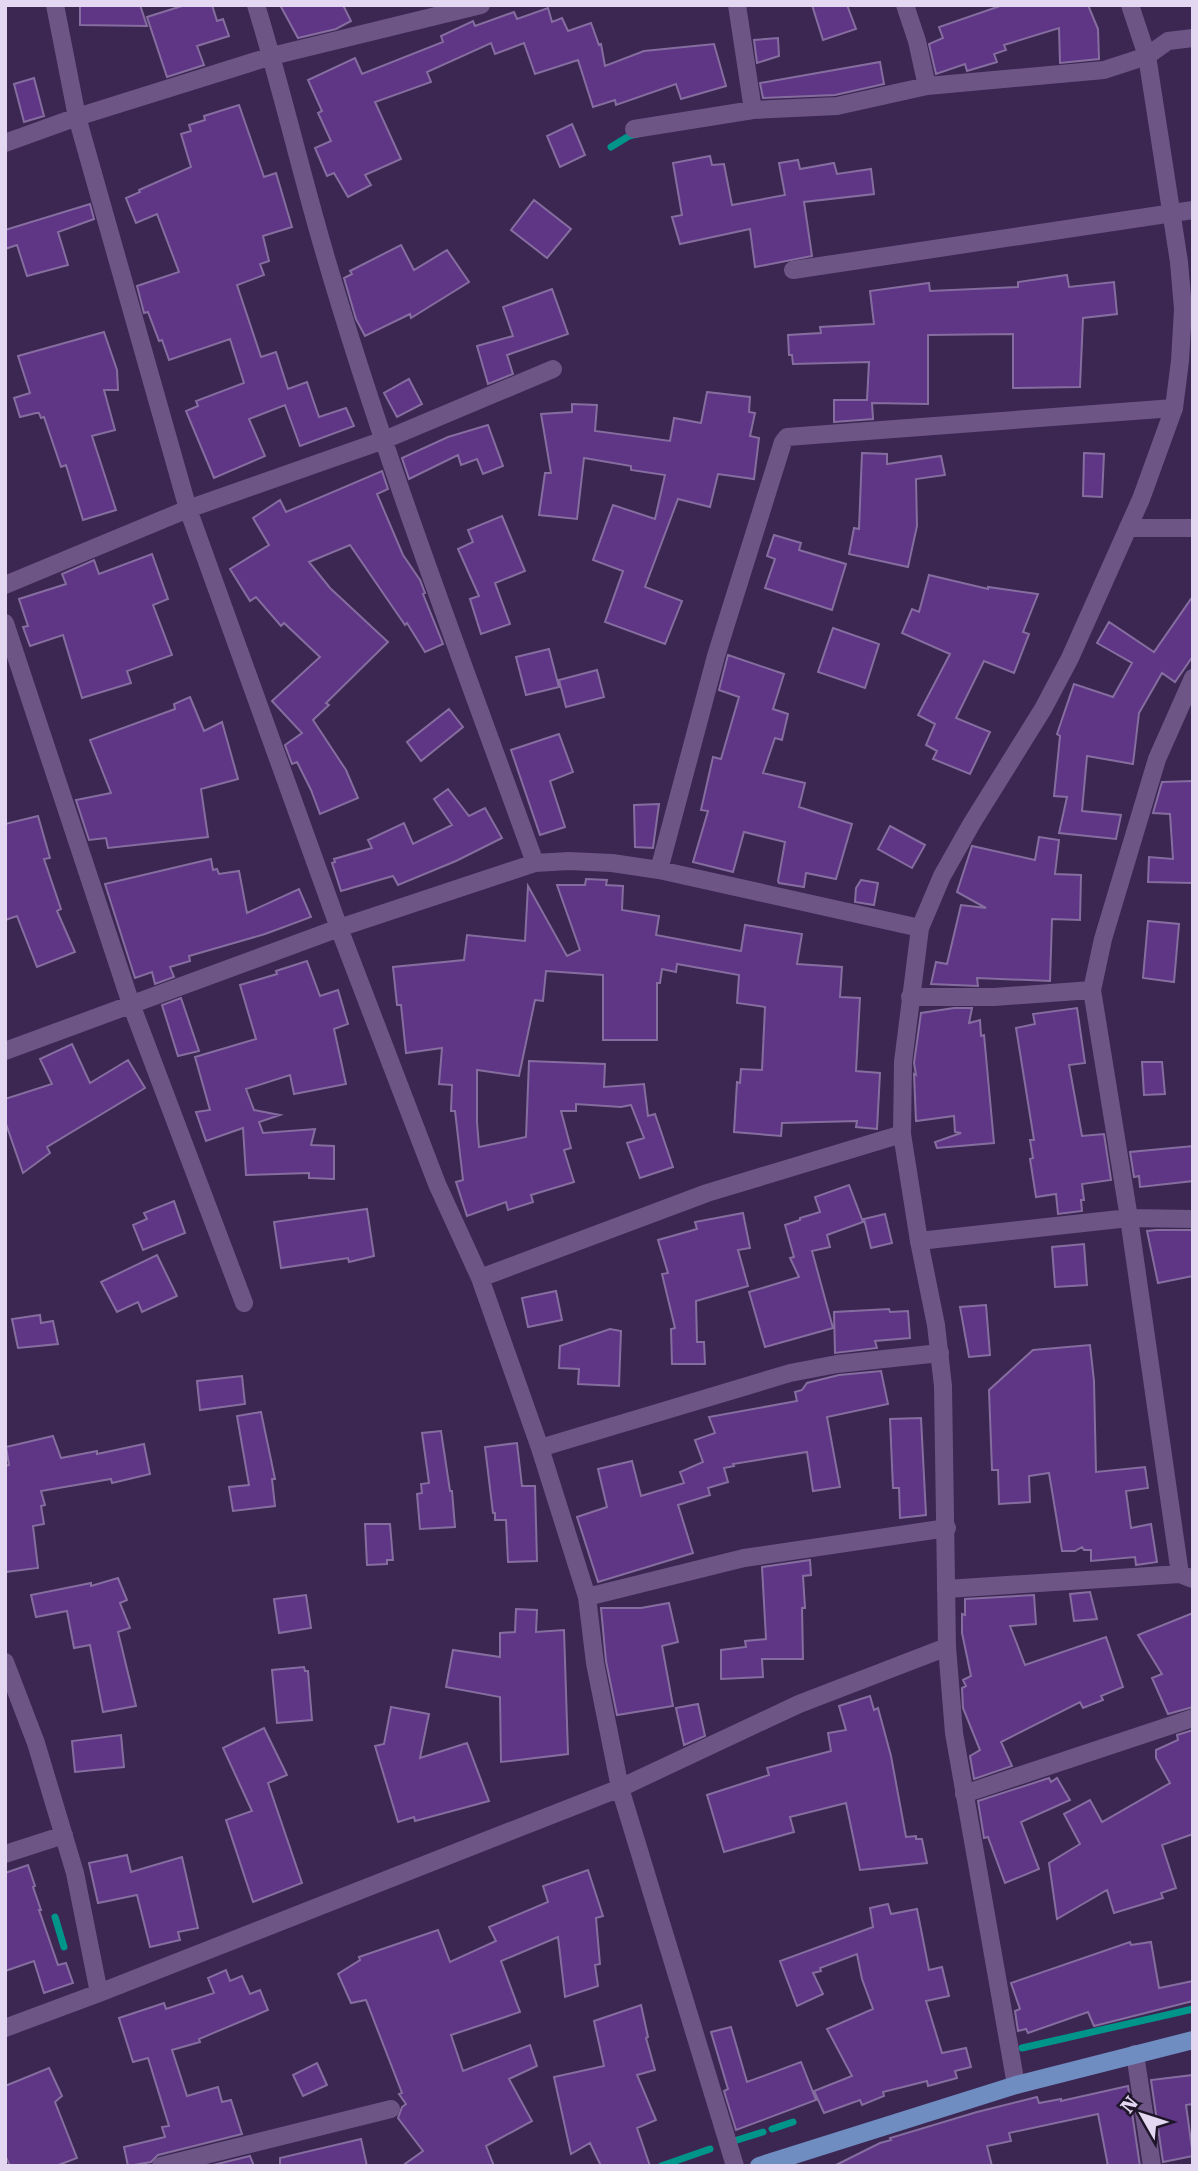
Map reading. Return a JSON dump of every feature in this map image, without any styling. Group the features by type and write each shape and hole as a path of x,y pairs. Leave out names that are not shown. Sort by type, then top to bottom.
{"main road":[{"path":"759,2166 1016,2085 1193,2040"}],"street":[{"path":"55,5 77,117 188,509 339,929 437,1184 480,1278 540,1448 587,1597 595,1663 620,1788 735,2166"},
{"path":"256,5 324,251 384,440 535,863"},
{"path":"5,143 77,117 272,56 481,5"},
{"path":"737,5 753,110"},
{"path":"905,5 917,41 927,86"},
{"path":"1016,2085 954,1733 947,1647 943,1386 940,1353 902,1134 903,1062 920,928 942,876 1044,709 1060,678 1128,528 1174,408 1183,309 1180,262 1147,56 1130,5"},
{"path":"634,129 753,110 837,106 927,86 1104,70 1147,56 1168,41 1193,38"},
{"path":"793,270 1193,210"},
{"path":"5,585 188,509 384,440 553,369"},
{"path":"659,870 716,656 783,442 787,437 1174,408"},
{"path":"1128,528 1193,528"},
{"path":"5,623 131,1004 244,1303"},
{"path":"946,1589 1186,1576 1092,990 1103,939 1157,759 1193,678"},
{"path":"5,1051 339,929 535,863 612,863 659,870 920,928"},
{"path":"910,996 994,997 1092,990"},
{"path":"480,1278 707,1193 902,1134"},
{"path":"919,1241 1129,1218 1193,1219"},
{"path":"540,1448 790,1373 837,1364 940,1353"},
{"path":"587,1597 744,1558 947,1528"},
{"path":"5,2028 620,1788 799,1704 947,1647"},
{"path":"5,1661 36,1743 75,1873 99,1993"},
{"path":"964,1794 1193,1718"},
{"path":"5,1854 64,1835"},
{"path":"1135,2054 1152,2166"},
{"path":"161,2166 391,2109"}],"building":[{"path":"80,5 140,5 147,26 80,25"},
{"path":"185,5 212,5 217,21 223,19 229,36 197,46 204,65 167,77 147,17"},
{"path":"280,5 343,5 351,21 336,29 298,38"},
{"path":"812,5 847,5 856,29 823,40"},
{"path":"1003,5 1088,5 1098,29 1099,59 1060,63 1059,28 1004,45 1006,50 994,54 997,62 967,71 965,64 936,74 929,44 943,38 939,27"},
{"path":"548,8 552,22 562,18 568,31 591,23 599,45 601,44 605,66 644,51 714,44 726,86 681,99 676,84 616,105 615,100 593,107 578,60 535,74 524,43 495,54 491,43 427,72 431,82 375,102 401,159 365,175 371,185 348,197 334,173 327,176 315,148 331,141 318,113 322,111 308,80 355,58 362,74 443,42 441,36 473,21 475,26 514,12 517,19"},
{"path":"778,38 779,56 757,63 754,40"},
{"path":"880,62 884,84 835,95 763,98 760,83"},
{"path":"34,78 44,116 24,122 14,84"},
{"path":"239,105 264,177 276,173 292,227 263,236 269,261 260,264 264,275 237,285 261,357 276,352 288,389 307,382 319,417 346,408 354,426 300,446 285,405 249,419 265,456 214,478 186,411 198,406 196,401 244,383 230,339 169,360 148,312 144,313 137,286 179,272 157,214 136,223 126,198 191,167 181,134 191,131 189,125 205,120 204,116"},
{"path":"572,124 585,155 560,167 547,136"},
{"path":"710,156 712,165 724,164 732,205 785,195 779,163 798,160 800,169 834,163 837,174 871,169 874,194 804,202 812,256 755,267 750,229 680,244 672,217 682,215 673,163"},
{"path":"534,200 571,229 547,258 511,230"},
{"path":"90,204 94,219 58,232 68,265 27,276 17,245 5,249 5,230"},
{"path":"401,245 414,270 447,250 469,282 411,318 410,314 365,336 356,319 344,278 352,274 350,271"},
{"path":"1067,275 1069,287 1114,282 1117,314 1083,318 1080,387 1013,388 1013,334 928,335 928,404 872,403 873,419 834,422 834,400 867,400 869,362 793,364 792,355 789,355 788,335 821,333 820,327 874,324 870,291 929,283 930,291 1018,287 1018,282"},
{"path":"552,289 568,334 507,355 513,374 488,384 477,346 513,336 503,307"},
{"path":"104,332 117,370 118,390 104,390 115,430 92,436 116,510 83,520 66,465 61,467 44,417 41,418 39,413 36,413 20,417 14,398 30,393 18,356"},
{"path":"409,379 422,404 397,417 384,393"},
{"path":"707,392 750,397 749,412 755,413 750,436 759,438 754,479 718,474 710,507 678,499 645,587 682,601 665,644 605,622 623,571 593,560 613,505 655,519 665,475 584,458 577,519 539,515 545,473 551,473 541,414 572,412 572,404 597,405 595,431 670,441 674,418 701,423"},
{"path":"488,425 503,466 483,474 477,459 461,465 458,455 409,479 402,458 448,437"},
{"path":"862,453 887,454 887,464 941,456 945,475 916,479 917,526 908,567 849,554 854,528 859,529"},
{"path":"1084,453 1104,454 1102,497 1083,496"},
{"path":"382,471 388,489 377,494 403,555 420,580 443,644 425,652 350,545 309,562 330,588 388,642 326,703 329,705 313,720 346,770 358,798 320,814 297,762 292,764 285,745 302,733 272,701 320,657 284,623 281,626 256,597 250,601 230,569 269,545 253,518 280,500 286,512"},
{"path":"502,516 525,571 495,583 510,624 481,634 470,599 479,596 458,549 473,542 468,530"},
{"path":"774,535 801,543 799,550 846,564 832,610 765,588 775,559 767,556"},
{"path":"152,554 168,599 153,605 172,655 127,671 131,683 82,698 63,635 30,646 23,627 28,626 19,599 66,584 62,574 94,560 99,574"},
{"path":"929,575 988,589 1038,594 1023,632 1029,634 1014,673 984,661 956,718 990,732 970,774 933,759 937,751 926,745 935,724 918,715 950,654 902,633 912,609 919,612"},
{"path":"1193,596 1193,656 1175,682 1162,673 1139,713 1133,764 1087,756 1082,811 1121,815 1116,839 1059,833 1067,797 1054,796 1060,736 1057,734 1074,684 1113,697 1132,663 1097,643 1109,622 1154,652"},
{"path":"833,628 879,644 865,688 818,672"},
{"path":"549,649 559,687 526,695 516,657"},
{"path":"728,655 784,674 773,709 788,714 782,740 775,738 763,773 805,783 799,807 852,824 836,879 806,873 804,887 779,883 785,842 744,832 733,872 693,862 708,811 701,810 713,757 721,759 739,697 719,690"},
{"path":"597,670 604,697 566,707 559,680"},
{"path":"190,697 204,731 222,722 238,779 201,789 208,837 108,848 106,838 89,840 76,800 111,793 90,740 175,709 174,704"},
{"path":"449,709 463,727 421,761 407,742"},
{"path":"559,734 573,772 550,781 565,827 540,835 511,750"},
{"path":"1193,781 1193,883 1148,882 1149,857 1173,859 1170,814 1153,813 1162,782"},
{"path":"448,789 469,816 485,808 502,838 398,885 393,876 341,891 332,863 335,862 334,859 372,848 368,840 404,823 413,844 452,825 434,799"},
{"path":"659,804 653,848 635,847 634,805"},
{"path":"38,816 50,858 44,859 61,909 57,911 75,952 37,967 17,916 5,920 5,824"},
{"path":"890,826 925,845 912,868 878,849"},
{"path":"1039,837 1059,840 1055,874 1081,875 1080,920 1052,919 1050,981 977,978 978,986 931,984 936,962 947,964 961,905 986,908 957,892 972,846 1035,860"},
{"path":"211,859 213,870 217,869 219,874 239,871 247,913 299,889 311,917 265,934 189,956 190,961 170,967 174,977 155,984 152,972 135,978 105,884"},
{"path":"586,879 607,880 606,885 623,886 622,910 659,916 656,935 741,951 745,925 802,934 797,964 842,967 840,997 860,998 856,1071 880,1073 877,1129 856,1127 857,1121 782,1123 781,1136 734,1132 737,1082 740,1083 741,1069 762,1070 765,1007 737,1003 739,975 677,964 676,972 662,969 660,983 657,983 657,1040 603,1040 603,975 546,971 543,1001 535,1000 519,1076 477,1070 479,1147 526,1137 529,1061 605,1064 604,1087 644,1084 648,1116 655,1114 673,1167 640,1178 627,1143 644,1138 631,1105 621,1107 576,1104 576,1111 561,1111 571,1148 564,1150 574,1182 531,1195 533,1202 508,1210 506,1202 467,1216 456,1182 463,1180 455,1111 451,1111 452,1085 439,1084 442,1048 406,1053 401,1005 397,1005 393,967 464,960 467,935 525,941 528,886 567,956 580,950 557,885 585,885"},
{"path":"861,880 878,883 874,905 855,902 856,888"},
{"path":"1148,921 1179,924 1174,982 1143,978"},
{"path":"307,961 320,996 338,990 348,1024 334,1029 346,1084 294,1094 290,1075 246,1089 254,1110 280,1115 259,1122 263,1133 315,1129 311,1145 334,1146 334,1179 309,1178 309,1173 246,1175 243,1128 206,1141 196,1112 210,1110 195,1057 256,1039 240,985 277,974 276,971"},
{"path":"181,998 199,1051 178,1056 162,1005"},
{"path":"972,1008 969,1023 980,1020 981,1036 984,1035 994,1143 937,1148 935,1142 961,1133 955,1132 954,1116 916,1121 914,1063 921,1013"},
{"path":"1077,1008 1085,1063 1069,1065 1082,1136 1104,1134 1111,1180 1082,1184 1082,1211 1058,1214 1056,1194 1036,1197 1030,1159 1033,1158 1030,1140 1034,1140 1016,1028 1035,1024 1033,1014"},
{"path":"72,1044 90,1083 128,1060 145,1088 47,1147 50,1153 23,1173 5,1121 5,1099 52,1084 40,1059"},
{"path":"1142,1062 1162,1062 1165,1094 1144,1095"},
{"path":"1193,1146 1193,1181 1140,1187 1139,1176 1134,1177 1130,1152"},
{"path":"849,1185 863,1222 827,1235 830,1247 812,1251 833,1328 765,1347 749,1292 799,1277 790,1258 794,1257 785,1225 820,1212 815,1197"},
{"path":"174,1201 185,1233 143,1250 133,1225 147,1219 144,1213"},
{"path":"367,1209 374,1256 349,1262 348,1258 281,1268 274,1222"},
{"path":"743,1213 750,1248 738,1250 748,1286 696,1301 697,1342 704,1342 705,1364 672,1364 671,1329 675,1328 662,1274 668,1273 658,1240 697,1229 695,1222"},
{"path":"885,1214 892,1243 871,1248 864,1219"},
{"path":"1193,1230 1193,1276 1158,1283 1147,1231"},
{"path":"1084,1244 1087,1285 1055,1287 1052,1247"},
{"path":"157,1255 177,1296 142,1312 138,1302 117,1312 101,1282"},
{"path":"556,1291 562,1320 528,1327 522,1298"},
{"path":"986,1305 990,1355 969,1357 960,1307"},
{"path":"889,1309 890,1312 908,1311 910,1338 875,1341 877,1348 835,1353 834,1312"},
{"path":"40,1315 41,1323 53,1321 58,1344 18,1348 12,1319"},
{"path":"610,1329 621,1331 619,1386 578,1384 579,1369 559,1368 560,1346"},
{"path":"1090,1345 1094,1381 1096,1472 1145,1467 1148,1488 1126,1491 1131,1528 1151,1524 1157,1562 1136,1565 1135,1557 1091,1561 1091,1550 1084,1550 1082,1547 1075,1551 1062,1551 1049,1473 1029,1476 1030,1502 999,1504 998,1470 992,1470 989,1390 1033,1350"},
{"path":"881,1371 888,1404 827,1417 840,1487 813,1491 807,1452 733,1464 734,1466 724,1468 728,1482 708,1488 710,1495 678,1505 693,1553 598,1582 577,1517 607,1507 598,1469 632,1461 641,1496 684,1483 680,1472 703,1462 695,1440 715,1433 709,1417 797,1401 795,1392 802,1390 807,1383 839,1375"},
{"path":"242,1376 245,1404 200,1410 197,1381"},
{"path":"261,1412 275,1479 272,1479 275,1506 233,1511 229,1487 249,1485 237,1416"},
{"path":"921,1418 926,1515 900,1518 899,1488 893,1488 890,1419"},
{"path":"441,1431 452,1491 455,1527 420,1529 417,1494 422,1493 421,1484 429,1483 422,1433"},
{"path":"53,1436 61,1458 144,1444 150,1474 112,1483 111,1479 41,1491 45,1505 41,1506 44,1524 33,1526 38,1568 5,1572 5,1466 9,1465 6,1447"},
{"path":"517,1443 522,1486 535,1486 537,1561 508,1562 506,1520 495,1520 493,1513 485,1447"},
{"path":"365,1524 390,1524 393,1560 387,1560 387,1564 367,1565"},
{"path":"810,1560 811,1575 803,1576 803,1659 762,1659 763,1677 721,1679 721,1650 746,1647 745,1641 766,1639 762,1567"},
{"path":"118,1578 127,1600 120,1603 130,1628 118,1632 136,1706 103,1712 90,1645 74,1648 67,1611 36,1617 31,1595 91,1583 91,1586"},
{"path":"1090,1592 1097,1619 1074,1621 1070,1594"},
{"path":"306,1595 311,1628 279,1633 274,1599"},
{"path":"1034,1595 1036,1624 1010,1626 1025,1665 1106,1637 1123,1687 1101,1696 1103,1700 1083,1708 1080,1702 1001,1742 1012,1766 974,1779 970,1756 980,1750 963,1708 962,1688 966,1686 963,1680 971,1676 962,1633 965,1599"},
{"path":"669,1603 678,1642 662,1646 673,1706 617,1715 606,1661 601,1608 641,1608"},
{"path":"516,1609 537,1610 536,1632 564,1630 568,1754 501,1762 500,1697 446,1687 453,1650 500,1657 500,1633 515,1632"},
{"path":"1193,1613 1193,1707 1168,1714 1152,1678 1162,1674 1138,1635"},
{"path":"304,1667 305,1671 308,1671 312,1720 277,1723 272,1670"},
{"path":"870,1696 874,1710 878,1708 891,1756 906,1837 916,1836 916,1839 922,1839 927,1863 860,1870 846,1803 790,1817 794,1832 724,1852 707,1795 769,1775 767,1768 831,1751 828,1733 846,1730 839,1706"},
{"path":"698,1704 705,1736 684,1745 676,1708"},
{"path":"391,1707 429,1714 420,1758 467,1743 489,1801 415,1821 414,1817 398,1822 375,1746 384,1744"},
{"path":"264,1728 287,1775 268,1783 302,1883 253,1902 226,1820 252,1811 223,1748"},
{"path":"1193,1730 1193,1834 1162,1845 1176,1888 1161,1893 1163,1898 1114,1913 1107,1890 1057,1919 1049,1863 1080,1844 1064,1814 1090,1800 1102,1822 1170,1783 1156,1758 1156,1750 1178,1740 1177,1735"},
{"path":"121,1735 124,1767 75,1772 72,1741"},
{"path":"1049,1778 1051,1782 1057,1778 1070,1800 1021,1822 1039,1869 1005,1883 988,1837 984,1838 978,1801"},
{"path":"127,1855 131,1872 182,1857 198,1928 178,1932 180,1940 150,1947 137,1895 98,1903 89,1863"},
{"path":"28,1865 39,1910 58,1965 66,1963 73,1983 44,1993 34,1961 5,1971 5,1873"},
{"path":"588,1870 603,1916 596,1918 600,1964 595,1965 598,1986 565,1997 558,1937 501,1961 520,2012 451,2035 463,2071 530,2045 537,2066 509,2079 532,2121 486,2146 494,2166 402,2166 423,2151 398,2118 406,2104 399,2094 402,2093 366,2000 351,2003 338,1974 360,1960 359,1957 438,1930 450,1962 496,1941 489,1927 548,1902 543,1886"},
{"path":"888,1904 891,1914 917,1909 929,1970 942,1967 949,1996 926,2001 942,2053 966,2048 971,2067 955,2071 957,2078 928,2086 927,2081 883,2092 884,2096 862,2105 860,2100 824,2113 814,2091 852,2076 827,2029 873,2009 862,1979 857,1954 813,1973 823,1994 797,2006 780,1961 873,1927 870,1908"},
{"path":"1130,1942 1131,1945 1151,1942 1159,1988 1193,1981 1193,2001 1094,2026 1088,2012 1028,2033 1026,2029 1018,2031 1015,2011 1020,2009 1011,1983"},
{"path":"226,1970 230,1981 242,1976 250,1994 260,1990 268,2010 199,2039 200,2042 172,2050 187,2096 218,2087 222,2102 231,2100 242,2134 158,2155 151,2162 128,2166 124,2147 165,2137 162,2127 169,2126 148,2058 133,2062 119,2018 164,2003 166,2009 214,1993 208,1978"},
{"path":"641,2005 655,2070 637,2075 656,2120 637,2128 650,2166 601,2166 590,2143 571,2154 554,2077 604,2066 594,2021"},
{"path":"731,2027 747,2082 801,2062 816,2100 736,2130 724,2091 728,2089 711,2032"},
{"path":"317,2063 327,2085 303,2096 293,2075"},
{"path":"49,2068 62,2096 55,2102 77,2158 56,2166 10,2166 5,2155 5,2086"},
{"path":"1193,2075 1193,2104 1186,2105 1193,2156 1163,2162 1151,2080"},
{"path":"1128,2086 1140,2166 1108,2166 1098,2114 1009,2133 1011,2141 987,2146 992,2166 834,2166 891,2140 890,2138 977,2112 1037,2097 1039,2103 1061,2101"},
{"path":"361,2139 367,2166 280,2166 280,2158"},
{"path":"250,2156 254,2166 209,2166"}],"waterway":[{"path":"611,147 637,134"},
{"path":"55,1917 64,1947"},
{"path":"1022,2048 1193,2009"},
{"path":"772,2129 793,2122"},
{"path":"734,2141 763,2132"},
{"path":"661,2166 710,2149"}]}
